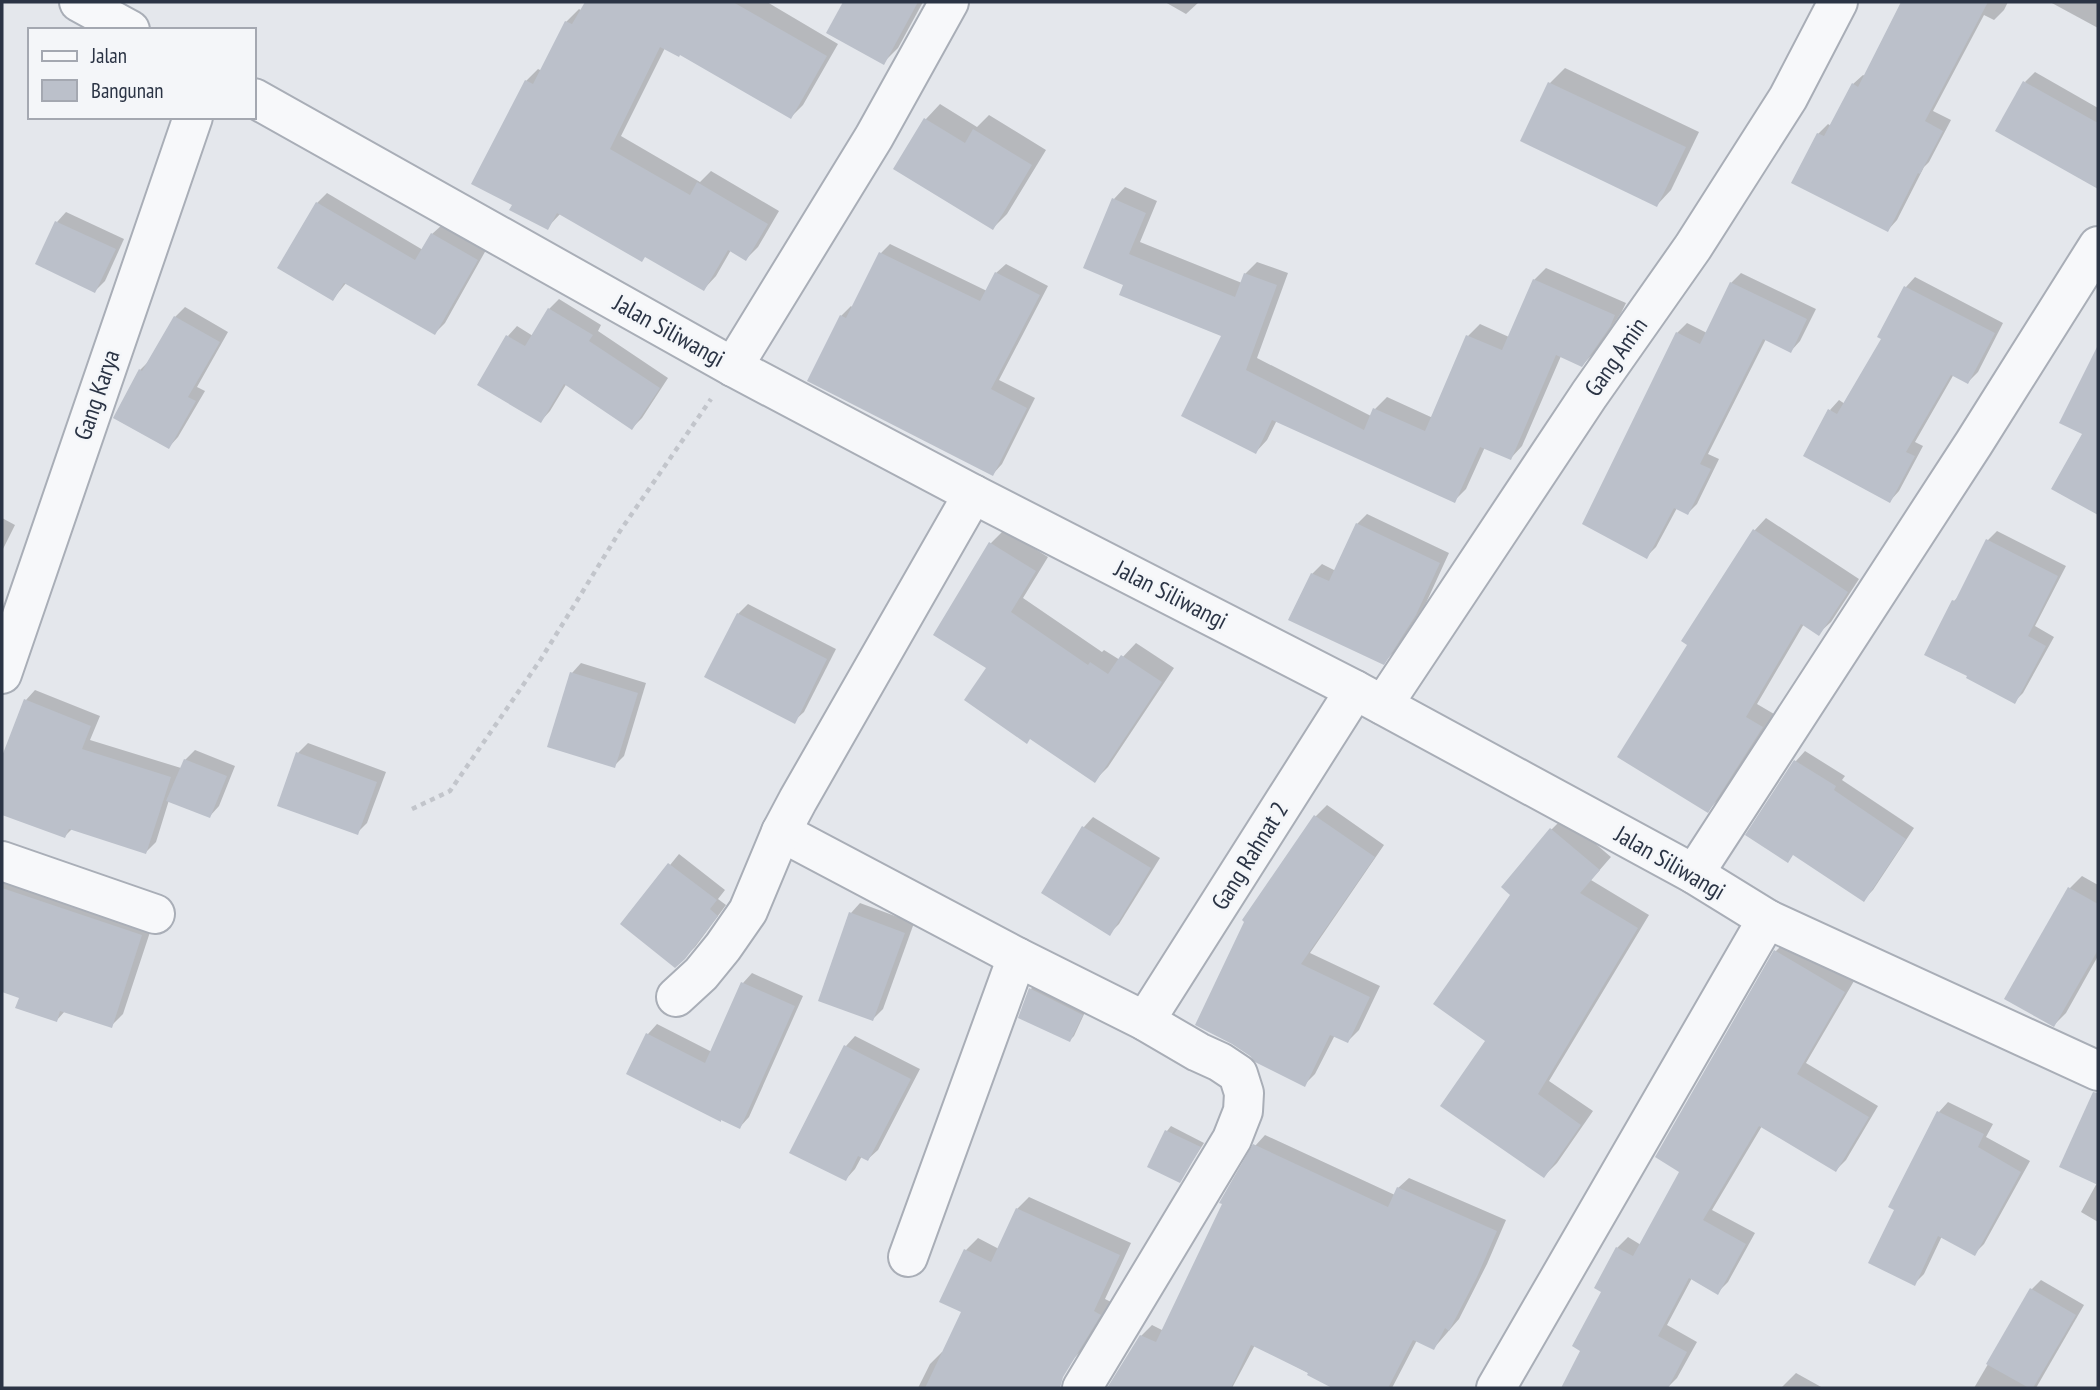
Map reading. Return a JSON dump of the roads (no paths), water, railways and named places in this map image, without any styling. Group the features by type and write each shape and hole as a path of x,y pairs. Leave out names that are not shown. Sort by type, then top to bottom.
{"street":[{"path":"79,2 127,28"},
{"path":"733,367 874,137 949,2"},
{"name":"Gang Amin","path":"1369,698 1693,247 1787,97 1838,2"},
{"name":"Jalan Siliwangi","path":"256,99 733,367 1369,698 1694,874 1767,919 2098,1071"},
{"name":"Gang Karya","path":"2,674 192,119"},
{"path":"1694,874 1959,466 2098,246"},
{"path":"676,997 701,974 748,911 781,832 973,494"},
{"name":"Gang Rahnat 2","path":"1145,1021 1369,698"},
{"path":"781,832 1017,957 1145,1021 1238,1074 1244,1093 1243,1111 1231,1139 1082,1388"},
{"path":"2,861 155,914"},
{"path":"1496,1388 1767,919"},
{"path":"908,1257 1017,957"}]}
